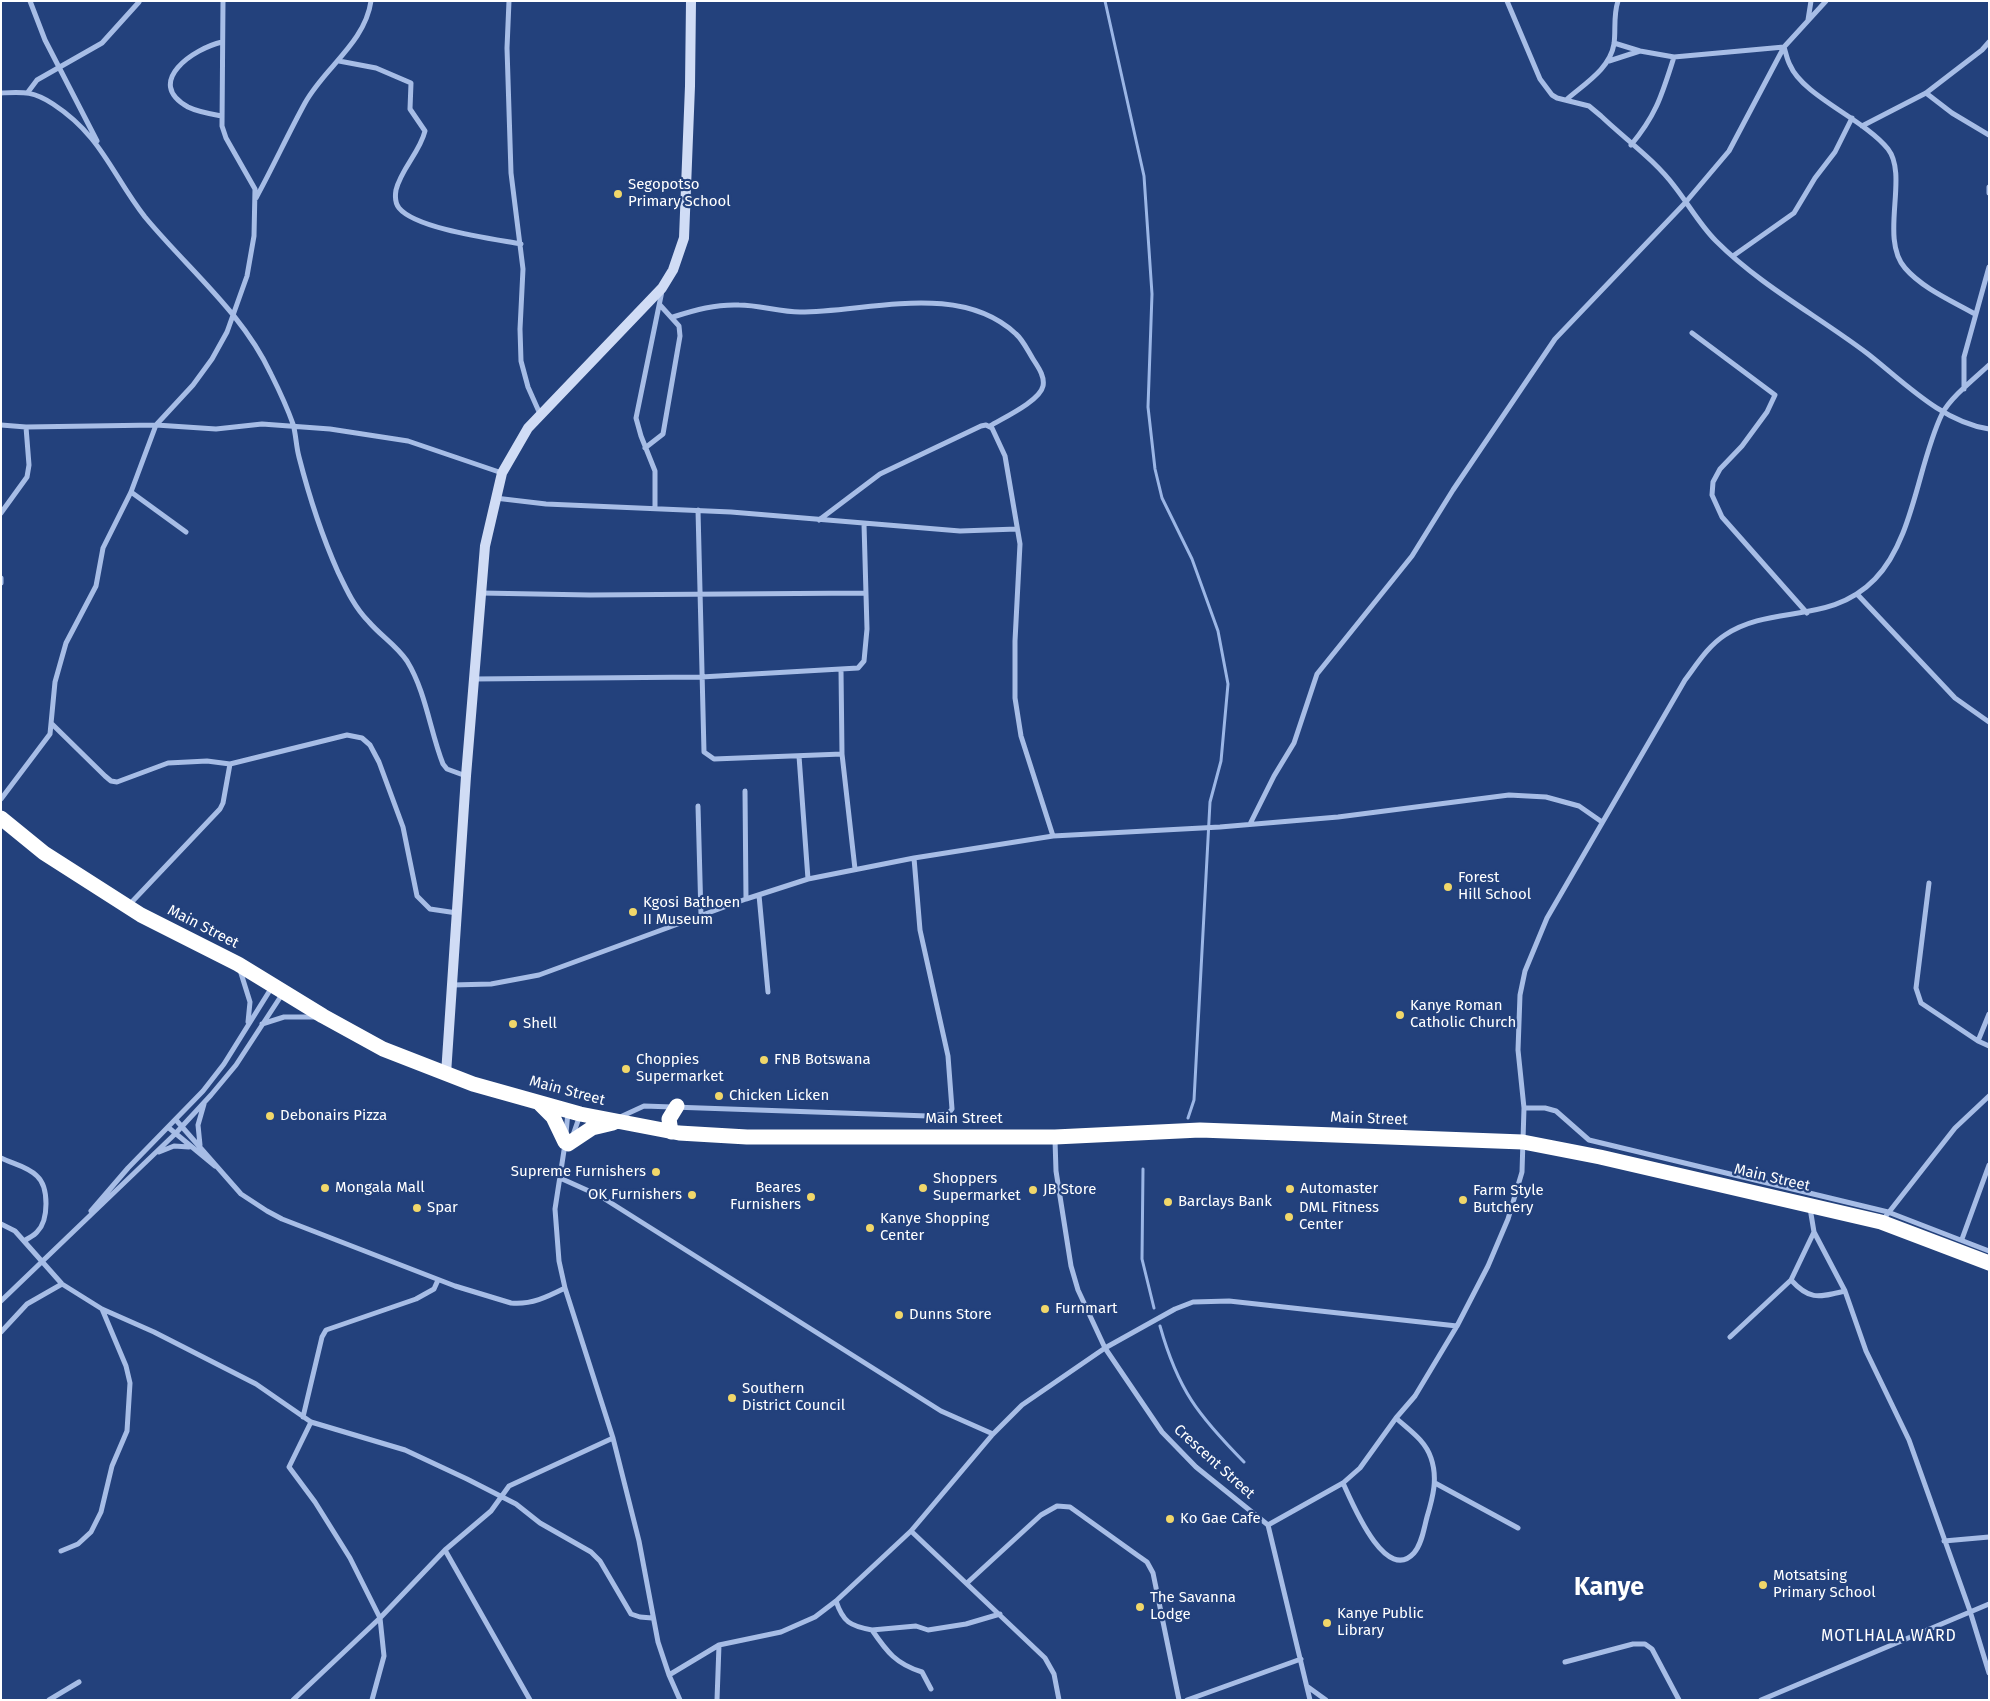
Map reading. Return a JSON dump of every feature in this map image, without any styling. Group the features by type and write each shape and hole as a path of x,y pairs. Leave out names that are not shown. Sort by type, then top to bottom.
{"highway":[{"name":"Main Street","path":"1,818 44,854 128,906 238,964 323,1016 383,1049 446,1074 538,1103 574,1112 671,1132 747,1137 1055,1137 1168,1130 1200,1130 1523,1142 1600,1157 1809,1204 1885,1217 1989,1263"},
{"path":"538,1103 550,1113 566,1145 592,1128 619,1122"},
{"path":"671,1132 670,1119 677,1106"}],"street":[{"path":"30,1 45,40 101,148 136,205 164,240 233,313 263,358 294,425 298,452 307,485 338,572 356,607 370,624 399,650 408,664 423,699 443,764 447,770 466,776"},
{"path":"1,799 45,742 52,724 55,682 66,643 93,594 103,548 131,492 156,425 193,385 212,359 227,332 250,264 256,198 251,179 223,133 222,1"},
{"path":"256,198 305,103 339,61 363,23 371,1"},
{"path":"509,1 507,48 511,173 523,269 520,329 521,361 528,387 541,415"},
{"path":"446,1074 466,776 481,593 485,546 495,498 502,473 528,428 609,346 662,288 673,270 684,238 690,86 691,1"},
{"path":"1506,1 1540,79 1552,95 1588,106 1632,145 1675,186 1703,227 1733,256 1786,299 1840,333 1942,412 1964,424 1989,429"},
{"path":"1609,61 1614,43 1614,25 1618,1"},
{"path":"1808,20 1810,1"},
{"path":"1250,824 1274,776 1294,743 1317,674 1412,556 1453,490 1555,339 1685,203 1729,151 1746,123 1784,47 1826,1"},
{"path":"28,92 37,80 102,43 140,2"},
{"path":"222,42 196,51 174,70 171,81 172,90 177,99 188,107 222,116"},
{"path":"1862,126 1926,93 1982,50 1989,42"},
{"path":"1614,43 1640,51 1674,57 1784,47"},
{"path":"1784,47 1790,66 1806,87 1862,126 1886,148 1894,162 1894,229 1896,248 1904,268 1927,286 1975,314"},
{"path":"1566,100 1609,61 1640,51"},
{"path":"1632,145 1648,124 1659,104 1674,57"},
{"path":"339,61 376,68 411,83 410,109 426,131 398,184 396,202 399,208 406,214 445,230 521,244"},
{"path":"1,93 28,92 54,105 87,133 101,148"},
{"path":"1926,93 1952,113 1989,135"},
{"path":"1733,256 1794,213 1815,178 1836,152 1852,118"},
{"path":"1989,186 1989,194"},
{"path":"1964,388 1964,357 1989,267"},
{"path":"655,508 655,471 645,448 636,418 662,288"},
{"path":"673,317 705,307 739,305 799,312 926,303 962,306 995,319 1016,334 1042,371 1044,386 1036,398 990,426 981,426 880,474 819,520"},
{"path":"645,448 662,434 680,336 679,326 673,317 660,305"},
{"path":"1692,333 1775,395 1767,412 1742,446 1720,469 1713,482 1712,495 1722,517 1807,613"},
{"path":"1310,1700 1268,1525 1343,1483 1360,1468 1396,1418 1415,1396 1457,1326 1488,1266 1508,1219 1522,1172 1524,1108 1518,1050 1520,995 1525,971 1547,918 1685,680 1709,648 1726,634 1749,624 1775,617 1807,613 1831,606 1857,594 1867,587 1882,570 1907,521 1942,412 1989,365"},
{"path":"1,425 26,427 156,425 216,429 262,424 294,425 370,434 408,441 502,473"},
{"path":"990,426 997,435 1005,456 1020,552 1015,641 1016,698 1021,736 1053,836"},
{"path":"1,513 27,477 29,465 26,427"},
{"path":"131,492 186,532"},
{"path":"495,498 546,504 698,510 960,531 1017,529"},
{"path":"698,510 703,747 711,759 842,754"},
{"path":"474,679 701,677 858,668 864,661 866,593 864,524"},
{"path":"1,578 1,583"},
{"path":"481,593 866,593"},
{"path":"1857,594 1955,698 1989,722"},
{"path":"841,670 842,754 855,869"},
{"path":"52,724 111,781 124,780 168,763 207,761 230,764 347,735 362,738 370,745 379,762 403,827 417,896 430,909 457,913"},
{"path":"799,756 808,880"},
{"path":"128,906 220,809 223,803 230,764"},
{"path":"745,790 746,899"},
{"path":"451,986 491,984 540,975 746,899 808,880 914,858 1053,836 1220,827 1338,817 1510,796 1546,797 1579,806 1602,822"},
{"path":"698,806 701,916"},
{"path":"619,1122 628,1112 644,1106 928,1116 948,1114 952,1109 948,1056 926,965 920,930 914,858"},
{"path":"1929,883 1916,988 1917,996 1922,1003 1978,1041 1989,1046"},
{"path":"759,895 768,992"},
{"path":"238,964 250,1002 248,1025"},
{"path":"1,1301 175,1134 205,1102 236,1065 262,1024 278,988"},
{"path":"71,1233 128,1168 169,1128 224,1064 248,1025 278,988"},
{"path":"1978,1041 1989,1014"},
{"path":"262,1024 284,1017 309,1018 323,1016"},
{"path":"1885,1217 1955,1128 1989,1096"},
{"path":"200,1146 198,1125 205,1102"},
{"path":"1524,1108 1545,1108 1556,1111 1588,1140 1885,1217 1962,1239 1989,1251"},
{"path":"566,1145 576,1129 574,1112"},
{"path":"574,1112 566,1145 555,1209 555,1232 565,1288 613,1438 640,1541 652,1618 669,1675 680,1700"},
{"path":"176,1120 241,1194 267,1212 438,1280 484,1296 521,1304 538,1300 565,1288"},
{"path":"169,1128 218,1168"},
{"name":"Crescent Street","path":"1055,1137 1056,1171 1071,1266 1078,1290 1105,1348 1162,1432 1196,1467 1268,1525"},
{"path":"149,1158 169,1147 192,1148"},
{"path":"1,1158 20,1165 37,1176 44,1193 46,1213 42,1224 37,1232 24,1241"},
{"path":"1962,1239 1989,1165"},
{"path":"560,1178 600,1196 941,1411 993,1434"},
{"path":"1809,1204 1814,1232 1845,1291 1866,1351 1909,1440 1970,1611 1989,1672"},
{"path":"1,1224 15,1231 62,1284 102,1309 154,1332 256,1384 311,1422 405,1450 467,1478 516,1504 540,1523 591,1552 600,1561 631,1614 652,1618"},
{"path":"1730,1337 1791,1280 1814,1232"},
{"path":"303,1417 322,1337 326,1330 416,1299 434,1289 438,1280"},
{"path":"1791,1280 1802,1293 1820,1297 1845,1291"},
{"path":"1,1332 27,1304 62,1284"},
{"path":"669,1675 719,1645 781,1632 815,1617 836,1601 911,1531 993,1434 1022,1405 1105,1348 1175,1309 1193,1302 1229,1302 1457,1326"},
{"path":"61,1551 78,1544 91,1532 101,1512 112,1466 127,1431 130,1383 126,1366 102,1309"},
{"path":"1343,1483 1366,1534 1386,1554 1397,1560 1407,1558 1414,1553 1420,1540 1435,1483 1431,1458 1422,1441 1396,1418"},
{"path":"311,1422 289,1467 315,1502 350,1558 380,1618 384,1656 372,1700"},
{"path":"293,1700 380,1618 445,1550 480,1522 513,1483 613,1438"},
{"path":"1435,1483 1518,1528"},
{"path":"967,1583 1041,1515 1057,1506 1070,1507 1147,1562 1153,1573 1179,1700"},
{"path":"911,1531 1044,1658 1054,1674 1059,1700"},
{"path":"1944,1541 1989,1537"},
{"path":"445,1550 530,1700"},
{"path":"836,1601 841,1616 854,1626 872,1630 916,1626 928,1630 966,1624 1000,1614"},
{"path":"1761,1700 1989,1604"},
{"path":"872,1630 883,1647 904,1666 922,1672 931,1689"},
{"path":"1565,1662 1633,1644 1645,1644 1652,1649 1679,1700"},
{"path":"717,1700 719,1645"},
{"path":"1187,1700 1301,1659"},
{"path":"49,1700 79,1682"},
{"path":"1308,1687 1326,1700"}],"waterway":[{"path":"1105,1 1144,176 1152,294 1148,407 1155,469 1162,498 1192,559 1218,631 1228,684 1221,761 1210,802 1194,1100 1188,1118"},
{"path":"1143,1169 1142,1259 1154,1308"},
{"path":"1160,1326 1174,1368 1182,1385 1214,1430 1244,1462"}],"place":[{"name":"Segopotso Primary School","path":"618,194"},
{"name":"Forest Hill School","path":"1448,887"},
{"name":"Kgosi Bathoen II Museum","path":"633,912"},
{"name":"Kanye Roman Catholic Church","path":"1400,1015"},
{"name":"Shell","path":"513,1024"},
{"name":"FNB Botswana","path":"764,1060"},
{"name":"Choppies Supermarket","path":"626,1069"},
{"name":"Chicken Licken","path":"719,1096"},
{"name":"Debonairs Pizza","path":"270,1116"},
{"name":"Supreme Furnishers","path":"656,1172"},
{"name":"Mongala Mall","path":"325,1188"},
{"name":"Shoppers Supermarket","path":"923,1188"},
{"name":"Automaster","path":"1290,1189"},
{"name":"JB Store","path":"1033,1190"},
{"name":"OK Furnishers","path":"692,1195"},
{"name":"Beares Furnishers","path":"811,1197"},
{"name":"Farm Style Butchery","path":"1463,1200"},
{"name":"Barclays Bank","path":"1168,1202"},
{"name":"Spar","path":"417,1208"},
{"name":"DML Fitness Center","path":"1289,1217"},
{"name":"Kanye Shopping Center","path":"870,1228"},
{"name":"Furnmart","path":"1045,1309"},
{"name":"Dunns Store","path":"899,1315"},
{"name":"Southern District Council","path":"732,1398"},
{"name":"Ko Gae Cafe","path":"1170,1519"},
{"name":"Motsatsing Primary School","path":"1763,1585"},
{"name":"The Savanna Lodge","path":"1140,1607"},
{"name":"Kanye Public Library","path":"1327,1623"}],"district":[{"name":"Kanye","path":"1609,1588"},
{"name":"MOTLHALA WARD","path":"1889,1637"}]}
